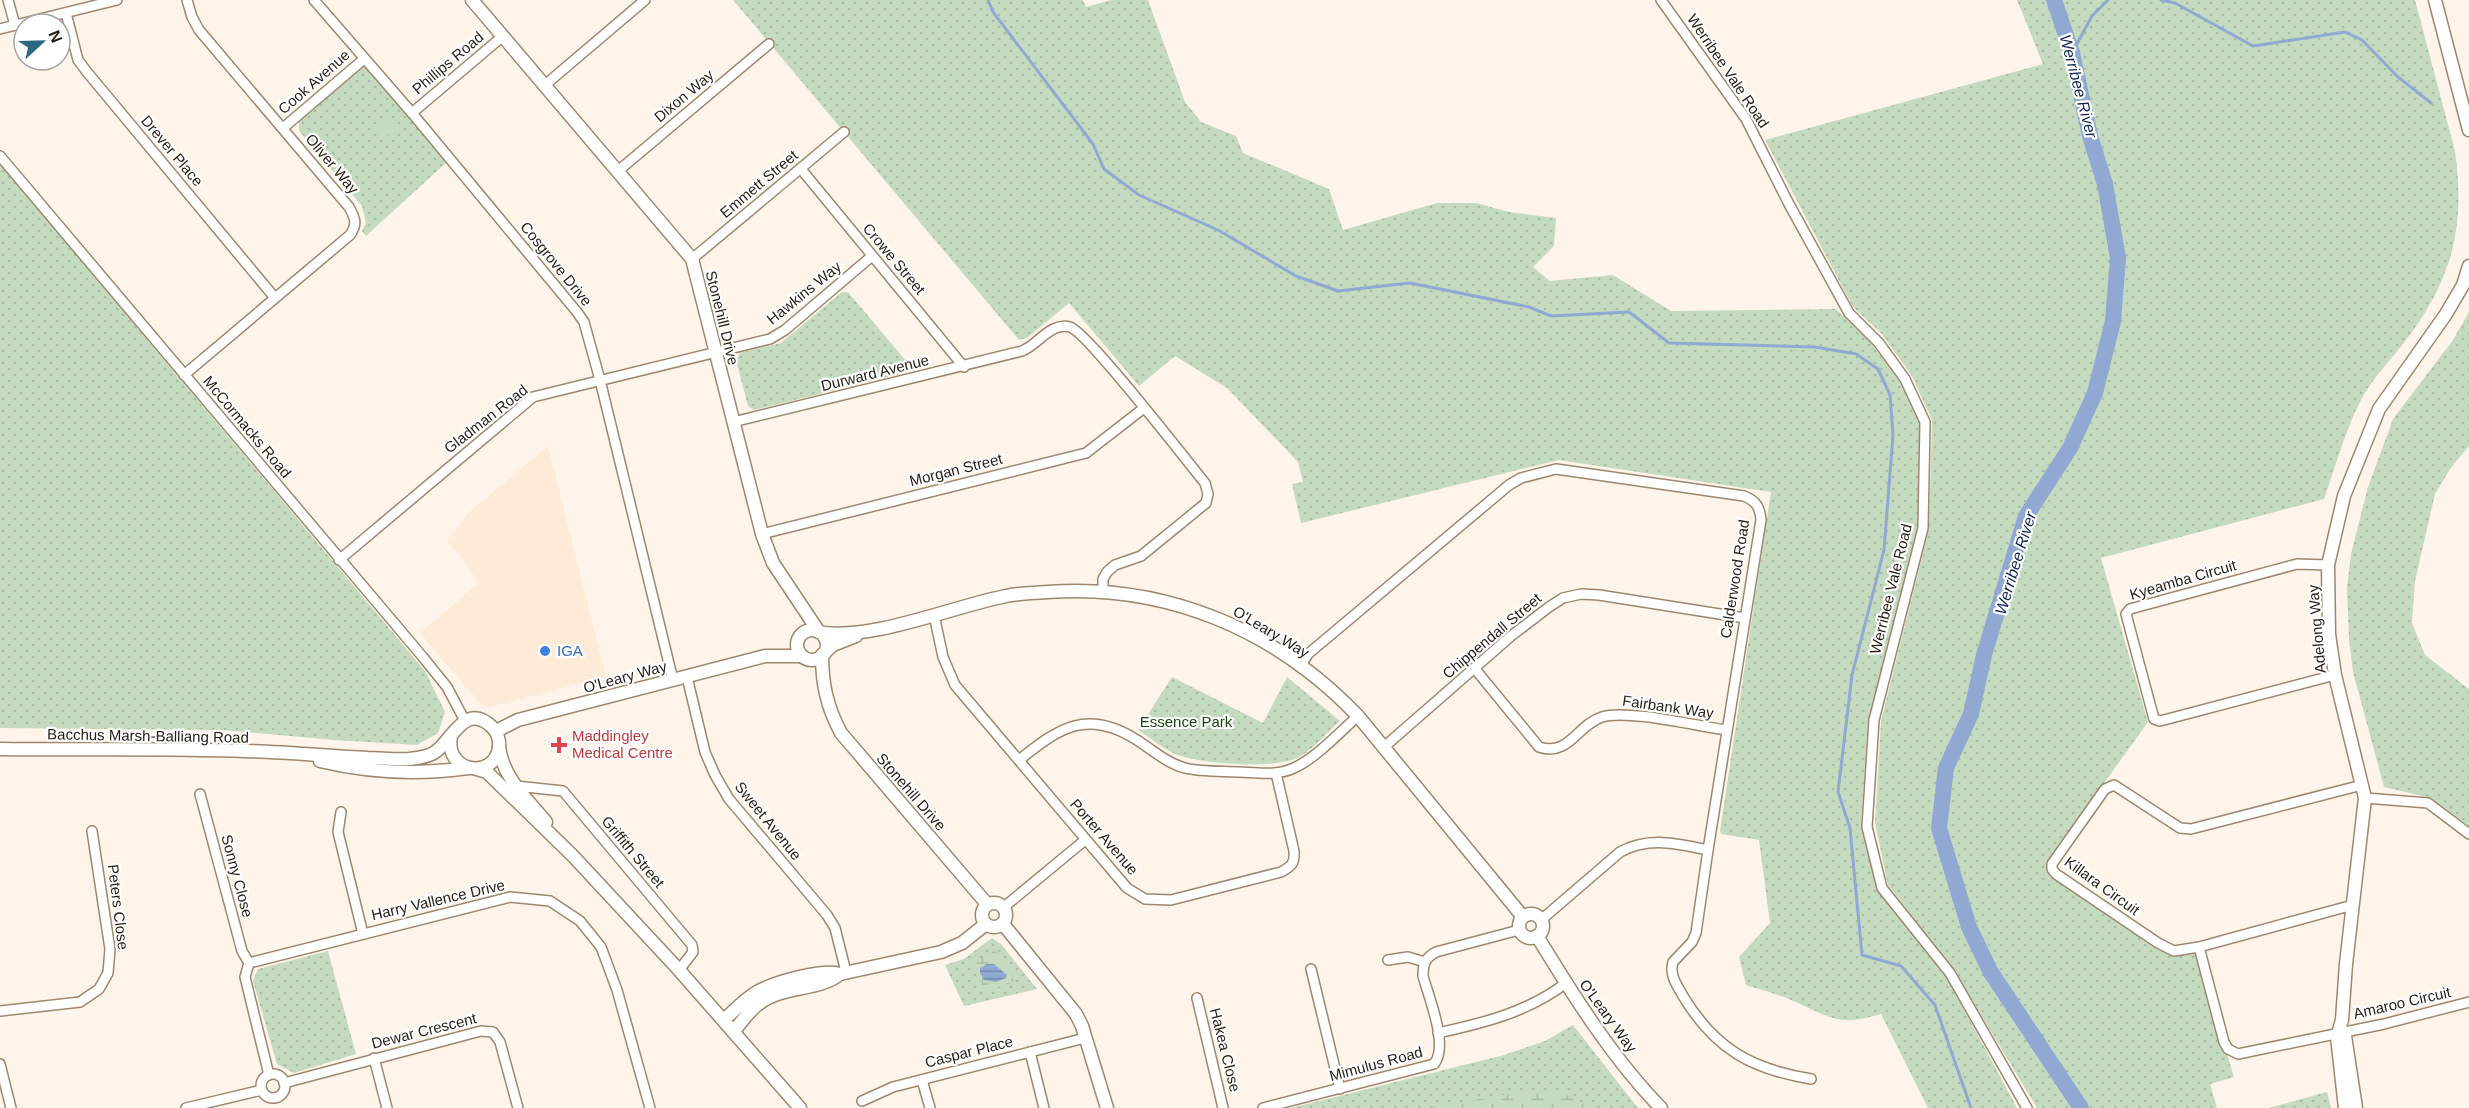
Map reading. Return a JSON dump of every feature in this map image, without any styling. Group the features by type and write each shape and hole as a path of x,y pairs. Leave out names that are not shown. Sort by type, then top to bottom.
{"street":[{"path":"70,12 117,0"},
{"name":"Oliver Way","path":"184,375 350,235 355,227 355,218 349,207 199,30 187,0"},
{"name":"Cosgrove Drive","path":"314,0 412,113 584,322 673,680"},
{"name":"Stonehill Drive","path":"472,0 692,259 762,534 773,563 819,632"},
{"path":"545,85 645,0"},
{"name":"Werribee Vale Road","path":"1661,0 1746,119 1789,204 1850,313 1879,343 1905,379 1925,422 1923,528 1874,720 1867,827 1882,888 1950,973 2027,1108"},
{"path":"2435,0 2469,130"},
{"name":"Drever Place","path":"72,36 78,60 87,72 275,298"},
{"name":"Phillips Road","path":"412,113 503,36"},
{"name":"Dixon Way","path":"618,171 769,44"},
{"name":"Cook Avenue","path":"283,128 364,59"},
{"name":"Emmett Street","path":"692,259 844,132"},
{"name":"McCormacks Road","path":"0,156 447,687 465,721"},
{"name":"Crowe Street","path":"801,169 964,367"},
{"name":"Hawkins Way","path":"716,353 778,335 872,256"},
{"name":"Adelong Way","path":"2356,1108 2341,1029 2365,798 2335,675 2329,634 2328,565 2344,496 2379,409 2446,314 2463,285 2469,266"},
{"name":"Durward Avenue","path":"734,422 1022,351 1059,327 1069,327 1083,336 1144,408 1205,483 1208,494 1206,503 1141,556 1115,565 1107,572 1103,579 1103,591"},
{"name":"Gladman Road","path":"339,560 533,397 716,353"},
{"name":"Morgan Street","path":"762,534 1086,453 1144,408"},
{"name":"Calderwood Road","path":"1300,667 1308,654 1509,485 1521,478 1556,469 1744,496 1753,500 1760,512 1761,520 1726,729 1696,933 1692,942 1676,957 1671,968 1673,979 1696,1017 1713,1037 1736,1054 1769,1070 1811,1079"},
{"name":"Kyeamba Circuit","path":"2328,565 2297,564 2130,609 2126,614 2154,719 2160,721 2335,675"},
{"name":"O'Leary Way","path":"865,632 1008,595 1073,590 1103,591 1175,603 1228,622 1300,667 1336,694 1384,747 1523,917"},
{"name":"Chippendall Street","path":"1384,747 1510,636 1563,598 1581,594 1618,597 1745,618"},
{"path":"798,601 801,615 798,649 824,692"},
{"name":"Porter Avenue","path":"934,615 943,657 955,685 1127,888 1144,899 1172,900 1281,872 1291,867 1294,861 1294,851 1276,773"},
{"path":"765,656 808,631 830,634 865,632"},
{"path":"819,632 825,640 824,692"},
{"path":"765,656 814,659 823,655 833,645 865,632"},
{"name":"O'Leary Way","path":"495,731 518,720 765,656"},
{"name":"Fairbank Way","path":"1475,669 1539,747 1548,750 1562,747 1595,720 1618,713 1726,729"},
{"name":"Sweet Avenue","path":"687,677 705,752 715,775 729,799 827,915 835,928 843,973"},
{"name":"Stonehill Drive","path":"824,692 830,712 841,733 987,904"},
{"path":"1019,760 1050,735 1063,728 1089,724 1126,733 1185,768 1276,773 1294,768 1308,759 1358,716"},
{"path":"573,856 507,776 501,762 495,731 483,721 476,719 465,721 455,729 450,744 455,759 472,768 487,772 573,856 734,1031 800,1108"},
{"name":"Bacchus Marsh-Balliang Road","path":"0,749 247,751 408,759 435,753 451,736"},
{"path":"472,768 491,762 499,747"},
{"name":"Bacchus Marsh-Balliang Road","path":"295,755 352,769 390,773 427,773 472,768"},
{"name":"Killara Circuit","path":"2353,905 2199,947 2174,951 2158,943 2056,874 2052,869 2052,864 2104,789 2114,785 2180,828 2191,829 2362,785"},
{"name":"Griffith Street","path":"516,786 563,791 692,945 693,952 679,970"},
{"name":"Sonny Close","path":"200,795 242,951 249,963"},
{"path":"2365,798 2428,803 2469,834"},
{"path":"340,812 338,832 363,934"},
{"name":"Peters Close","path":"0,1011 80,1002 99,989 108,973 110,950 92,831"},
{"path":"1004,907 1085,840"},
{"path":"1541,920 1620,852 1632,846 1660,841 1708,850"},
{"name":"Harry Vallence Drive","path":"249,963 510,897 550,901 580,921 601,947 617,990 650,1108"},
{"path":"996,902 1004,907 1007,916 1003,924 996,927 986,924 982,911 987,904 996,902"},
{"path":"1531,914 1541,920 1542,930 1537,936 1527,938 1519,930 1519,923 1523,917 1531,914"},
{"path":"724,1020 746,1000 773,985 829,971 843,973 941,952 962,943 986,924"},
{"path":"1003,924 1066,999 1082,1026 1107,1108"},
{"path":"1388,960 1408,957 1425,962 1436,952 1519,930"},
{"name":"O'Leary Way","path":"1537,936 1601,1034 1661,1108"},
{"name":"Amaroo Circuit","path":"2199,947 2228,1049 2238,1054 2341,1029 2384,1024 2469,1002"},
{"name":"Mimulus Road","path":"1263,1108 1434,1064 1439,1055 1440,1043 1423,976 1425,962"},
{"path":"249,963 245,977 269,1075"},
{"path":"1311,969 1340,1089"},
{"path":"734,1031 757,1005 768,998 831,981 843,973"},
{"path":"1438,1033 1513,1012 1539,1002 1566,983"},
{"name":"Hakea Close","path":"1197,998 1223,1108"},
{"name":"Adelong Way","path":"2341,1029 2337,1037 2345,1108"},
{"name":"Dewar Crescent","path":"284,1083 481,1031 493,1032 500,1042 518,1108"},
{"name":"Caspar Place","path":"862,1101 893,1087 1085,1038"},
{"path":"1030,1052 1044,1108"},
{"path":"374,1058 387,1108"},
{"path":"0,1064 4,1093 11,1108"},
{"path":"269,1075 278,1075 284,1083 282,1094 277,1102 266,1096 262,1090 262,1082 269,1075"},
{"path":"922,1080 930,1108"},
{"path":"186,1108 262,1090"}],"shaded area":[{"path":"548,446 606,677 489,707 480,703 420,633 479,583 447,542 466,515"}],"green space":[{"path":"733,0 1083,0 1086,7 1111,0 1148,0 1185,102 1201,122 1236,136 1243,153 1329,189 1343,230 1437,203 1476,203 1509,212 1556,218 1554,246 1533,267 1550,281 1613,275 1671,311 1836,309 1870,342 1901,381 1921,423 1918,530 1868,721 1861,824 1877,888 1946,976 2017,1108 1928,1108 1881,1014 1843,1020 1746,985 1739,957 1770,923 1759,840 1721,834 1720,831 1771,492 1559,460 1301,523 1292,484 1303,482 1298,462 1227,388 1175,356 1139,386 1069,303 1027,338 1019,340"},
{"path":"2017,0 2415,0 2455,151 2458,179 2456,230 2443,277 2419,321 2365,392 2345,436 2324,499 2101,558 2148,722 2048,861 2051,875 2147,943 2174,956 2196,952 2234,1077 2210,1084 2217,1108 2037,1108 1954,970 1888,885 1875,823 1881,721 1929,529 1932,420 1912,376 1882,334 1853,307 1765,140 2043,64"},
{"path":"365,66 371,69 448,161 366,236 362,231 366,223 362,206 299,131 299,120 358,68"},
{"path":"384,116 395,129 382,140 372,128"},
{"path":"0,164 425,671 445,712 438,733 417,745 222,730 0,728"},
{"path":"842,292 848,292 911,367 909,372 754,410 748,406 736,360 740,353 781,343"},
{"path":"2469,312 2469,446 2450,469 2435,494 2415,581 2412,623 2425,655 2469,689 2469,826 2431,798 2384,787 2353,672 2347,587 2351,554 2368,487 2393,419 2453,340"},
{"name":"Essence Park","path":"1172,677 1263,723 1287,677 1340,721 1310,750 1288,761 1236,764 1184,757 1169,751 1138,730"},
{"path":"992,938 1001,944 1037,989 964,1006 945,965 964,959"},
{"path":"992,946 1015,979 1011,983 986,991 970,964 987,954"},
{"path":"328,951 356,1054 294,1073 277,1064 253,981 258,969"},
{"path":"1573,1025 1638,1108 1291,1108 1504,1055 1545,1041"},
{"path":"1527,1091 1558,1091 1595,1108 1427,1108"},
{"path":"2327,1092 2331,1108 2269,1108"}],"water":[{"path":"987,964 994,964 1007,975 1006,978 996,982 984,980 980,968"}],"waterway":[{"path":"988,0 993,12 1093,144 1104,169 1139,195 1218,230 1296,276 1338,291 1410,283 1529,307 1551,316 1629,312 1669,343 1815,347 1856,354 1878,369 1890,395 1893,435 1884,550 1852,675 1838,792 1850,828 1862,955 1901,966 1935,1005 1971,1108"},
{"name":"Werribee River","path":"2054,0 2072,53 2090,136 2105,184 2118,258 2113,321 2095,393 2070,448 2026,516 1984,655 1971,714 1946,768 1939,828 1969,927 1990,971 2081,1108"},
{"path":"2072,53 2092,16 2108,0"},
{"path":"2161,0 2175,3 2253,46 2345,32 2362,40 2398,77 2431,103"}],"place":[{"name":"IGA","path":"545,651"},
{"name":"Maddingley Medical Centre","path":"559,745"}]}
